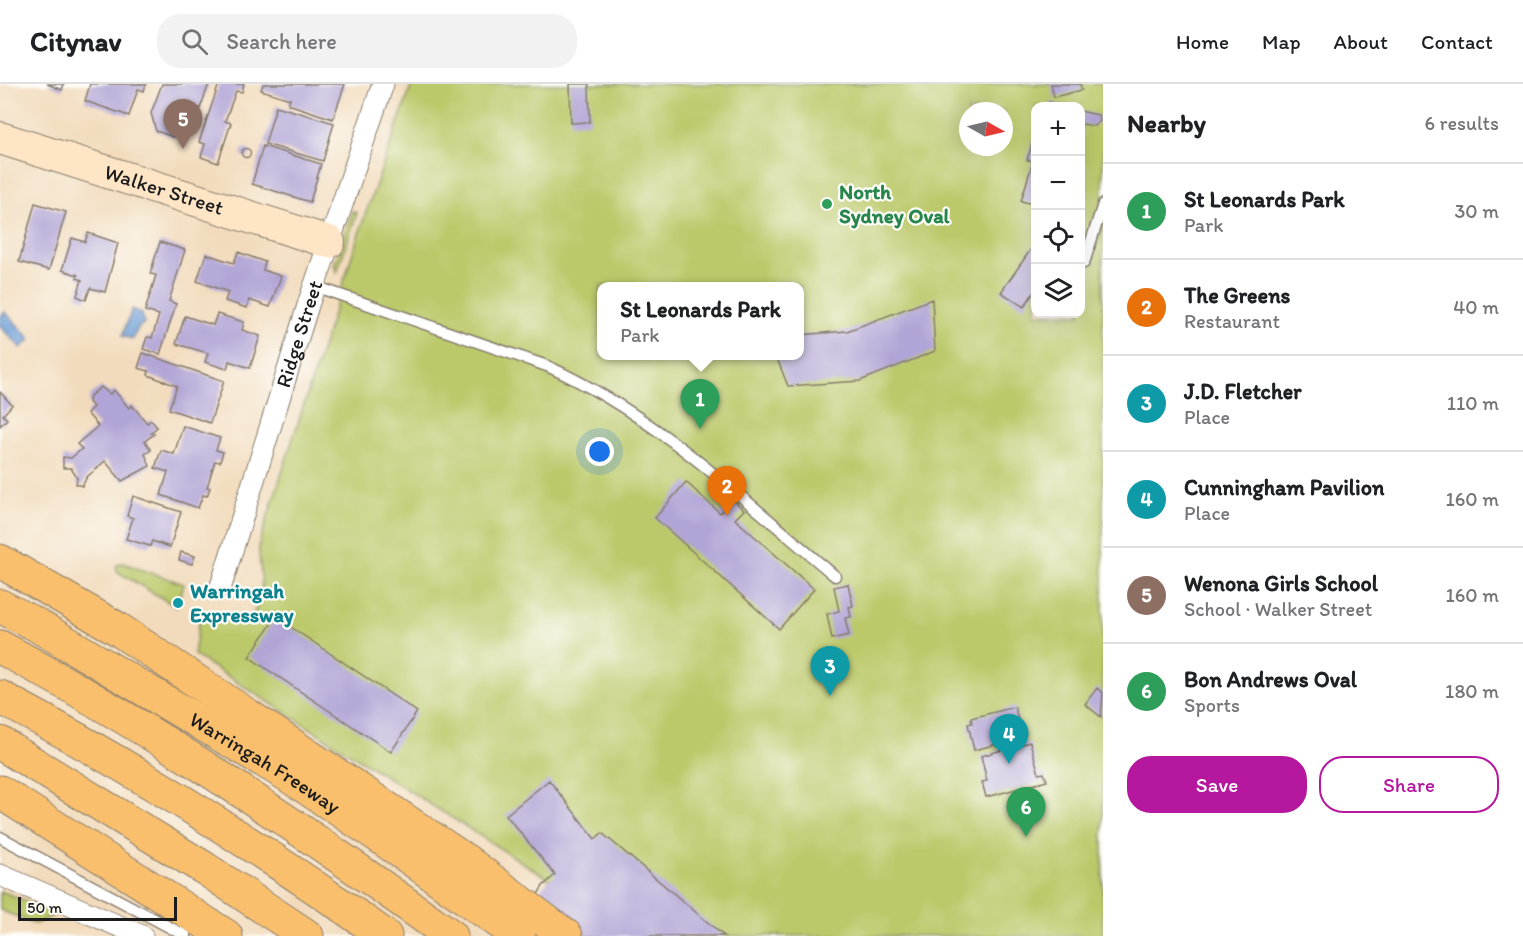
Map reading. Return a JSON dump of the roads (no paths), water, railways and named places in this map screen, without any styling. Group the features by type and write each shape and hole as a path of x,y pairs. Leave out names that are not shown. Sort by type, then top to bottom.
{"highway":[{"path":"0,561 118,629 466,861 566,936"},
{"name":"Warringah Freeway","path":"0,606 44,629 276,768 383,839 519,936"},
{"name":"Warringah Freeway","path":"0,647 59,678 189,758 355,866 451,936"},
{"path":"0,667 70,707 234,809 418,936"},
{"path":"0,697 192,806 314,885 385,936"},
{"path":"0,743 204,868 307,936"},
{"path":"0,792 226,936"},
{"path":"314,885 314,906 350,936"}],"street":[{"name":"Ridge Street","path":"221,586 314,286 383,84"},
{"name":"Walker Street","path":"0,138 329,242"},
{"path":"0,875 142,936"}],"lane":[{"path":"1085,260 1103,204"},
{"path":"314,286 547,366 575,378 667,435 835,576"},
{"path":"0,837 186,936"}],"water":[{"path":"132,309 142,313 144,323 138,328 133,339 122,336"},
{"path":"5,312 31,339 21,348 0,326 0,317"}],"place":[{"name":"Wenona Girls School","path":"183,149"},
{"name":"North Sydney Oval","path":"827,204"},
{"name":"St Leonards Park","path":"700,429"},
{"name":"The Greens","path":"727,516"},
{"name":"Warringah Expressway","path":"178,603"},
{"name":"J.D. Fletcher","path":"830,696"},
{"name":"Cunningham Pavilion","path":"1009,764"},
{"name":"Bon Andrews Oval","path":"1026,837"}]}
